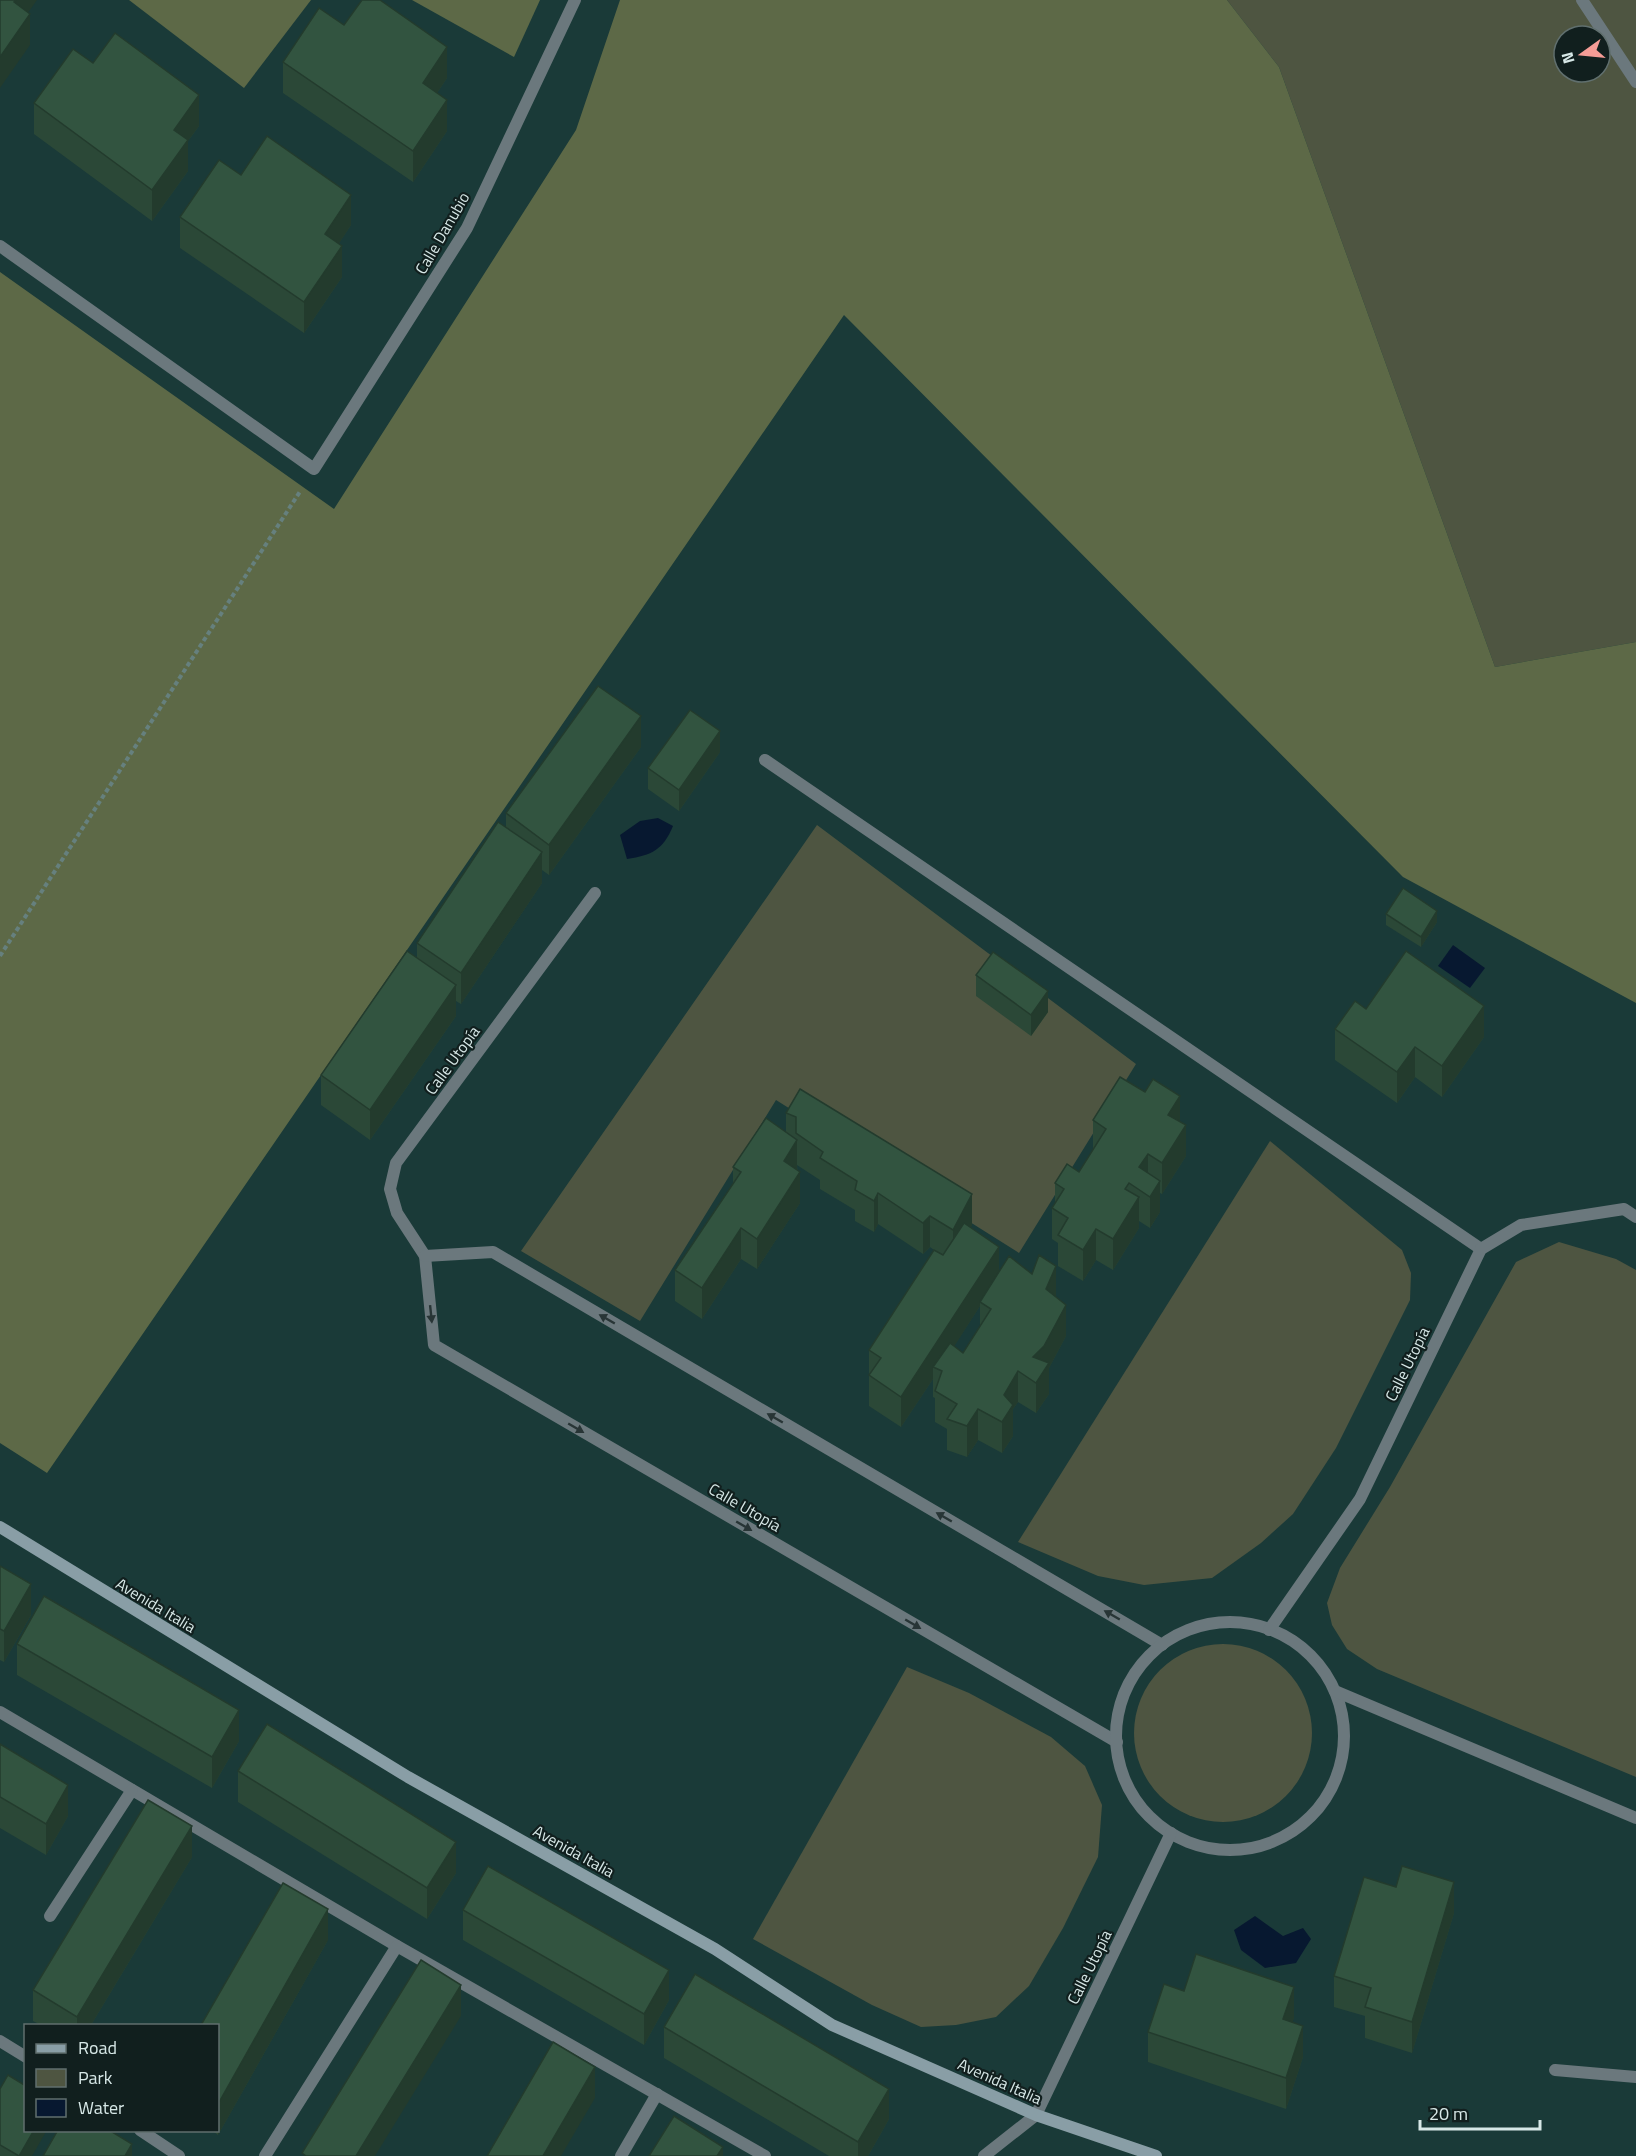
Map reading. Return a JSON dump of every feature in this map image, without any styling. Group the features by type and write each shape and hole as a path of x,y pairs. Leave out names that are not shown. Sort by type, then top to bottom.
{"street":[{"name":"Calle Danubio","path":"314,469 467,228 575,0"},
{"path":"1582,0 1636,82"},
{"path":"0,246 314,469"},
{"path":"765,760 1480,1249 1521,1225 1624,1209 1636,1217"},
{"name":"Calle Utopía","path":"596,893 396,1164 390,1189 397,1213 425,1256 434,1345 1117,1742"},
{"name":"Calle Utopía","path":"1269,1630 1359,1499 1480,1249"},
{"path":"425,1256 493,1252 1162,1645"},
{"name":"Avenida Italia","path":"0,1527 408,1777 715,1949 832,2025 1036,2115 1156,2156"},
{"path":"1215,1622 1252,1623 1269,1630 1286,1636 1315,1659 1335,1690 1344,1726 1341,1765 1325,1800 1299,1828 1264,1846 1227,1851 1189,1844 1156,1824 1131,1794 1118,1758 1117,1742 1117,1719 1128,1683 1149,1654 1180,1632 1215,1622"},
{"path":"1335,1690 1636,1818"},
{"path":"0,1712 397,1946 765,2156"},
{"path":"50,1916 132,1790"},
{"name":"Calle Utopía","path":"1036,2115 1171,1833"},
{"path":"265,2156 397,1946"},
{"path":"0,2041 24,2056"},
{"path":"1555,2070 1636,2078"},
{"path":"621,2156 657,2094"},
{"path":"984,2156 1036,2115"},
{"path":"143,2132 179,2156"}],"path":[{"path":"0,956 314,469"}],"green space":[{"path":"129,0 311,0 244,88"},
{"path":"412,0 540,0 514,57"},
{"path":"620,0 1227,0 1279,67 1495,667 1636,642 1636,1003 1403,877 844,315 47,1473 0,1443 0,272 334,509 576,130"},
{"path":"1227,0 1636,0 1636,642 1495,667 1279,67"},
{"path":"817,825 1136,1064 1019,1253 776,1100 640,1321 521,1251"},
{"path":"1270,1141 1402,1250 1411,1273 1410,1300 1336,1448 1293,1514 1261,1543 1212,1578 1144,1585 1098,1576 1018,1542"},
{"path":"1559,1242 1616,1259 1636,1270 1636,1777 1377,1669 1347,1649 1332,1625 1327,1603 1340,1568 1390,1487 1516,1262"},
{"path":"1223,1644 1240,1645 1257,1651 1273,1659 1286,1670 1297,1683 1305,1699 1311,1716 1311,1750 1305,1767 1297,1783 1286,1796 1273,1807 1257,1815 1240,1821 1223,1822 1206,1821 1189,1815 1173,1807 1160,1796 1149,1783 1141,1767 1135,1750 1134,1733 1135,1716 1141,1699 1149,1683 1160,1670 1173,1659 1189,1651 1206,1645"},
{"path":"907,1667 969,1693 1051,1737 1085,1766 1102,1805 1098,1857 1063,1928 1029,1986 996,2017 956,2025 921,2027 872,2005 753,1939"}],"water":[{"path":"658,818 673,826 665,841 650,853 627,859 620,835 640,821"},
{"path":"1453,945 1485,968 1470,988 1438,966"},
{"path":"1255,1916 1283,1936 1303,1928 1311,1939 1296,1963 1265,1968 1241,1950 1234,1930"}],"building":[{"path":"0,0 16,0 14,2 30,14 0,57"},
{"path":"362,0 380,0 447,47 423,83 447,100 413,151 283,62 319,8 344,25"},
{"path":"115,33 199,95 174,130 188,140 152,190 34,103 73,49 93,63"},
{"path":"267,136 351,195 325,234 342,246 304,302 180,217 219,160 241,175"},
{"path":"598,686 641,716 549,845 506,813"},
{"path":"690,710 720,731 679,790 648,768"},
{"path":"498,822 542,852 461,973 417,943"},
{"path":"1403,888 1437,911 1421,937 1386,914"},
{"path":"407,951 456,985 370,1110 321,1075"},
{"path":"1406,951 1484,1006 1442,1066 1415,1047 1397,1072 1335,1029 1355,1001 1366,1009"},
{"path":"993,952 1048,991 1031,1015 976,975"},
{"path":"1120,1077 1145,1092 1153,1079 1180,1096 1168,1115 1186,1125 1162,1163 1148,1154 1139,1167 1160,1181 1150,1197 1129,1183 1125,1189 1139,1197 1113,1239 1096,1229 1083,1250 1058,1235 1068,1218 1052,1208 1064,1189 1055,1183 1067,1164 1079,1172 1106,1129 1093,1120"},
{"path":"800,1089 972,1194 953,1230 930,1216 923,1223 878,1193 874,1201 855,1190 857,1181 820,1158 823,1152 796,1133 796,1117 786,1113"},
{"path":"766,1118 797,1140 784,1161 800,1172 757,1239 741,1228 702,1288 675,1270 741,1172 733,1167"},
{"path":"964,1223 999,1247 901,1397 869,1375 881,1358 869,1350 934,1250 943,1255"},
{"path":"1039,1255 1056,1266 1046,1289 1066,1305 1044,1346 1033,1357 1049,1363 1036,1383 1018,1371 1004,1395 1013,1405 1002,1422 978,1409 967,1426 947,1419 957,1404 935,1391 942,1371 933,1367 950,1343 963,1353 991,1309 980,1302 1009,1256 1032,1274"},
{"path":"0,1566 31,1584 4,1631 0,1629"},
{"path":"44,1596 239,1710 212,1757 17,1644"},
{"path":"267,1724 456,1842 427,1888 238,1771"},
{"path":"0,1744 68,1785 46,1824 0,1797"},
{"path":"148,1800 192,1826 77,2017 33,1990"},
{"path":"488,1866 669,1970 644,2014 463,1910"},
{"path":"1402,1866 1454,1882 1412,2022 1365,2007 1371,1988 1334,1976 1364,1877 1396,1887"},
{"path":"283,1883 328,1909 219,2102 219,2024 202,2024"},
{"path":"1196,1954 1294,1987 1283,2019 1303,2026 1286,2078 1148,2032 1164,1984 1184,1991"},
{"path":"421,1960 461,1985 356,2156 306,2156 302,2153"},
{"path":"695,1974 889,2089 858,2142 664,2027"},
{"path":"553,2042 595,2067 543,2156 487,2156"},
{"path":"8,2075 24,2085 24,2132 33,2132 19,2156 0,2145 0,2089"},
{"path":"674,2116 723,2147 717,2156 649,2156"},
{"path":"57,2132 112,2132 132,2144 125,2156 43,2156"}]}
